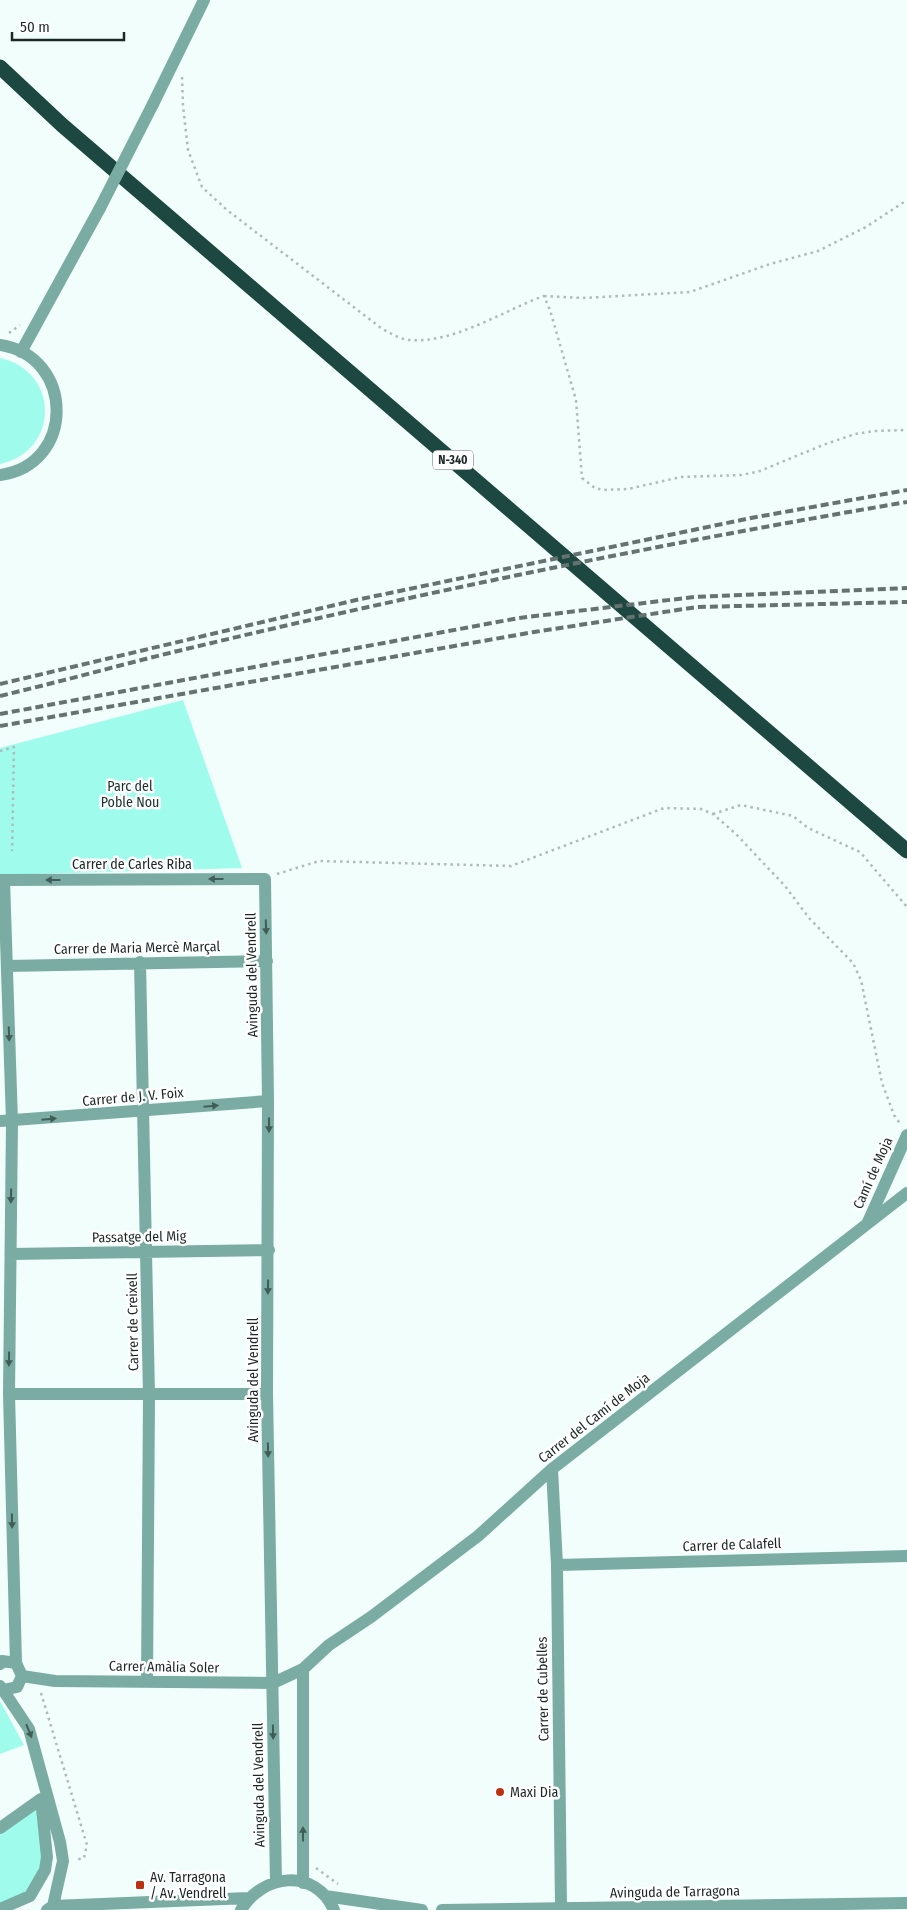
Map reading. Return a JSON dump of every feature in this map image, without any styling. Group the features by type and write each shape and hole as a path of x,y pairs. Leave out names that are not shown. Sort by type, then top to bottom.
{"highway":[{"name":"N-340","path":"0,67 70,131 907,850"}],"street":[{"path":"21,352 100,208 204,0"},
{"path":"0,346 21,352 39,365 52,383 58,405 56,427 47,447 32,464 12,474 0,475"},
{"name":"Carrer de Carles Riba","path":"2,880 265,879"},
{"name":"Avinguda del Vendrell","path":"265,879 269,1250 267,1394 276,1882"},
{"path":"2,880 7,966 6,1122 11,1254 8,1394 16,1663 22,1676 17,1687 2,1688 29,1729 60,1842 63,1860 50,1908 248,1898"},
{"name":"Carrer de Maria Mercè Marçal","path":"7,966 267,961"},
{"name":"Carrer de Creixell","path":"140,962 149,1396 147,1682"},
{"name":"Carrer de J. V. Foix","path":"6,1122 268,1101"},
{"name":"Camí de Moja","path":"867,1224 905,1132"},
{"name":"Carrer del Camí de Moja","path":"303,1669 329,1645 371,1617 478,1536 552,1469 907,1193"},
{"name":"Passatge del Mig","path":"11,1254 269,1250"},
{"path":"8,1394 149,1396 267,1394"},
{"name":"Carrer de Cubelles","path":"552,1469 557,1565 561,1908"},
{"name":"Carrer de Calafell","path":"557,1565 907,1556"},
{"path":"0,1664 2,1661 16,1663"},
{"path":"303,1669 303,1883"},
{"name":"Carrer Amàlia Soler","path":"22,1676 55,1681 273,1683 303,1669"},
{"path":"0,1828 41,1799 47,1857 45,1870 30,1896 0,1909"},
{"path":"241,1910 248,1898 260,1888 276,1882 290,1880 303,1883 333,1906 422,1910"},
{"name":"Avinguda de Tarragona","path":"442,1910 907,1903"}],"path":[{"path":"176,56 182,77 188,150 202,187 227,210 381,328 396,337 409,340 444,336 482,324 544,296 583,298 690,292 770,264 818,251 866,227 907,200"},
{"path":"544,296 550,310 576,400 582,478 595,488 628,489 681,477 742,475 760,471 823,444 855,434 874,431 907,430"},
{"path":"0,751 14,747 12,851"},
{"path":"713,814 741,804 793,816 808,828 860,852 907,907"},
{"path":"265,879 319,860 511,866 664,808 693,808 713,814 736,834 785,886 809,918 853,963 861,980 882,1083 894,1115 905,1132"}],"green space":[{"path":"0,358 20,366 34,378 42,394 45,411 42,428 34,444 20,456 0,464"},
{"name":"Parc del Poble Nou","path":"183,700 242,868 0,875 0,748"},
{"path":"0,1701 24,1745 0,1754"},
{"path":"41,1800 47,1856 29,1895 0,1908 0,1829"}],"railway":[{"path":"0,684 356,600 751,518 907,490"},
{"path":"0,696 149,658 432,593 621,554 907,502"},
{"path":"0,714 519,618 694,597 907,588"},
{"path":"0,726 534,632 697,607 907,602"}],"place":[{"name":"Maxi Dia","path":"500,1792"},
{"name":"Av. Tarragona / Av. Vendrell","path":"140,1885"}]}
